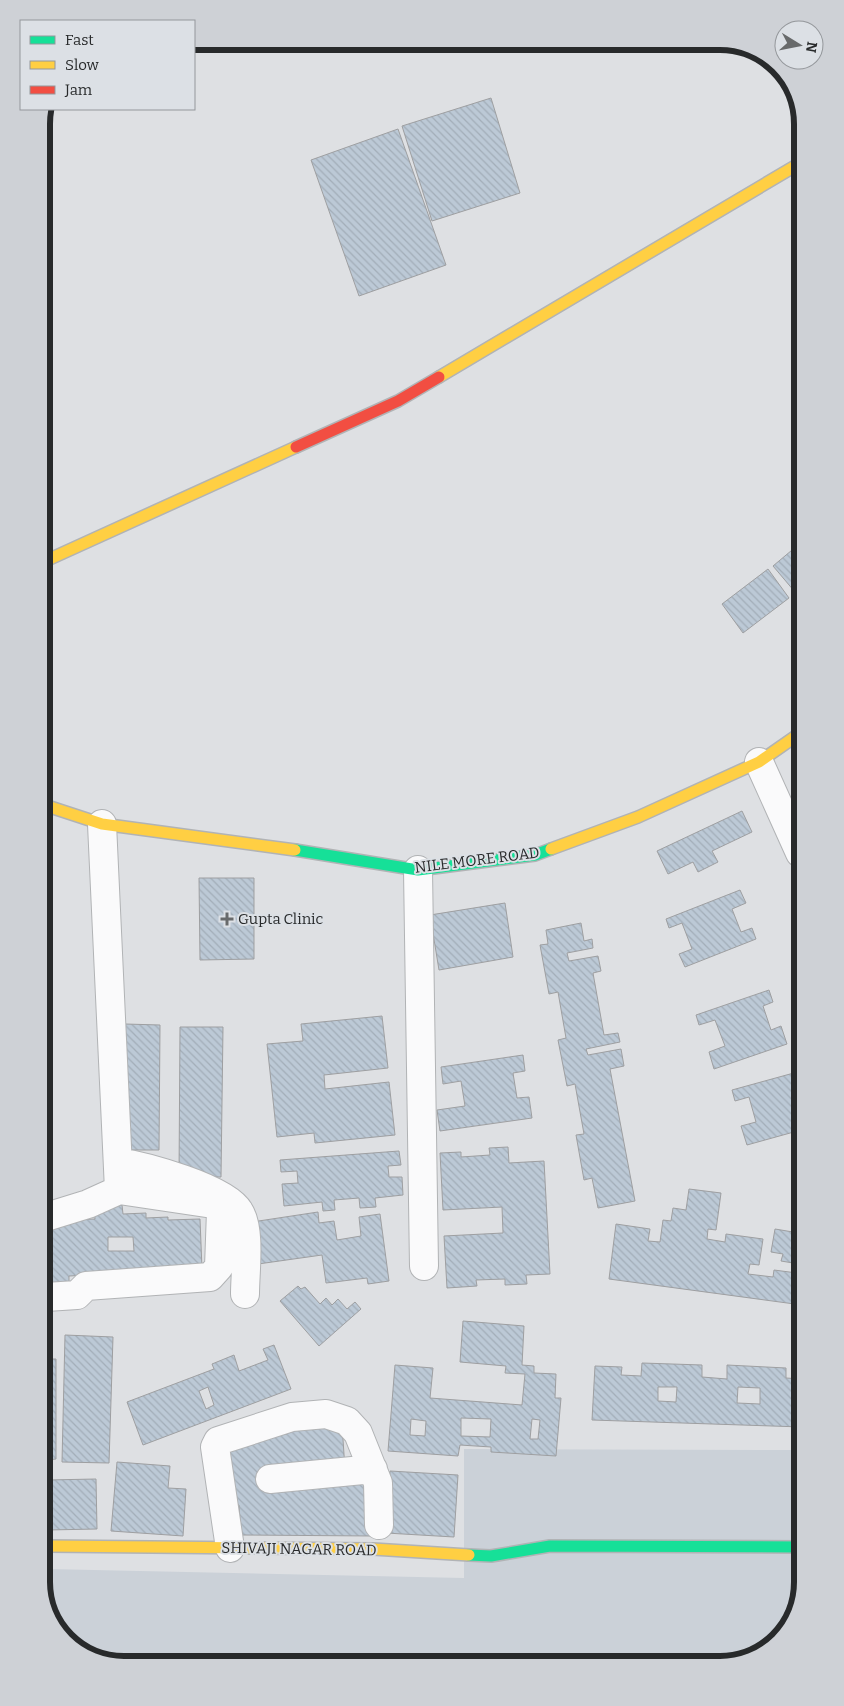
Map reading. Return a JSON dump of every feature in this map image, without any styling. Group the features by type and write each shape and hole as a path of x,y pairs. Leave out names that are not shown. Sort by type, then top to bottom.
{"street":[{"path":"50,559 398,401 794,167"},
{"name":"NILE MORE ROAD","path":"50,807 102,824 293,850 418,870 535,855 638,817 759,762 794,738"},
{"path":"759,762 794,840"},
{"path":"102,824 119,1190"},
{"path":"418,870 424,1266"},
{"path":"118,1162 143,1166 198,1184 223,1203 240,1211 245,1232 245,1294"},
{"path":"50,1216 74,1210 119,1190 213,1204 223,1203"},
{"path":"50,1297 77,1296 86,1286 210,1276 219,1266 223,1203"},
{"path":"230,1548 215,1447 218,1441 284,1419 326,1414 347,1420 358,1434 378,1483 379,1525"},
{"path":"270,1479 373,1469"},
{"name":"SHIVAJI NAGAR ROAD","path":"50,1546 373,1549 491,1556 550,1546 794,1546"}],"shaded area":[{"path":"464,1449 794,1450 793,1596 786,1615 765,1641 734,1655 110,1655 91,1648 75,1638 65,1627 51,1596 50,1569 464,1578"}],"building":[{"path":"491,98 520,193 432,221 402,126"},
{"path":"398,129 446,265 359,296 311,160"},
{"path":"794,548 794,591 773,566"},
{"path":"768,569 789,598 743,633 722,604"},
{"path":"742,811 752,832 712,851 718,862 698,872 693,862 668,874 657,851"},
{"path":"199,878 254,878 254,959 200,960"},
{"path":"740,890 746,903 732,909 741,932 752,928 756,939 685,967 679,954 692,949 682,923 669,928 666,919"},
{"path":"505,903 513,957 439,970 430,915"},
{"path":"581,923 584,941 592,939 593,948 567,953 569,961 598,956 601,971 593,973 604,1035 618,1033 620,1042 586,1049 588,1055 621,1049 624,1066 610,1069 635,1201 598,1208 592,1178 584,1180 576,1135 584,1134 575,1084 567,1086 558,1040 566,1038 558,992 549,994 540,945 548,944 546,930"},
{"path":"769,990 773,1002 763,1006 771,1030 781,1026 787,1044 714,1069 709,1052 725,1046 715,1020 699,1025 696,1015"},
{"path":"382,1016 388,1068 324,1075 325,1089 389,1082 395,1135 315,1143 314,1133 277,1137 267,1044 303,1041 301,1024"},
{"path":"125,1024 160,1025 159,1150 124,1150"},
{"path":"180,1027 223,1027 221,1177 179,1177"},
{"path":"523,1055 525,1071 513,1073 517,1098 529,1097 532,1118 440,1131 437,1110 465,1106 461,1081 443,1084 441,1067"},
{"path":"794,1073 794,1132 747,1145 741,1126 756,1122 749,1097 735,1101 732,1090"},
{"path":"508,1147 509,1163 544,1161 550,1274 526,1275 527,1284 505,1285 505,1279 476,1280 477,1286 447,1288 444,1236 503,1233 502,1207 443,1210 440,1153 461,1152 461,1157 490,1155 489,1148"},
{"path":"399,1151 401,1165 388,1166 389,1177 402,1177 403,1195 375,1198 376,1207 360,1208 359,1198 334,1200 335,1210 323,1211 322,1202 284,1206 282,1184 298,1183 297,1171 281,1172 280,1160"},
{"path":"689,1189 721,1193 716,1230 708,1229 707,1239 725,1242 726,1234 763,1239 759,1265 750,1264 748,1274 773,1277 774,1270 794,1273 794,1304 609,1279 616,1224 650,1229 648,1241 660,1242 663,1220 671,1221 673,1208 686,1210"},
{"path":"122,1205 123,1214 146,1213 146,1218 168,1217 168,1220 200,1219 202,1269 69,1276 69,1287 50,1288 50,1221 95,1219 94,1207","holes":["108,1237 133,1237 134,1251 108,1251"]},
{"path":"318,1212 319,1223 334,1221 337,1240 361,1236 359,1217 380,1214 389,1281 368,1284 367,1278 326,1283 322,1255 258,1264 252,1222"},
{"path":"775,1229 794,1232 794,1263 781,1261 783,1254 771,1252"},
{"path":"298,1286 301,1289 305,1287 320,1304 326,1298 332,1305 338,1299 347,1309 355,1302 361,1309 319,1346 280,1301"},
{"path":"463,1321 524,1326 522,1365 534,1366 534,1373 556,1374 555,1398 561,1398 556,1456 491,1452 491,1447 460,1445 458,1456 388,1451 395,1365 433,1368 430,1398 522,1405 525,1374 505,1373 506,1366 460,1362","holes":["461,1418 491,1419 490,1437 461,1436","411,1419 426,1421 425,1436 410,1435","532,1419 540,1420 538,1439 530,1439"]},
{"path":"65,1335 113,1337 109,1463 62,1462"},
{"path":"274,1345 291,1389 143,1445 127,1402 214,1369 212,1364 234,1355 239,1371 268,1360 263,1349","holes":["208,1387 214,1405 206,1409 199,1391"]},
{"path":"50,1359 56,1359 56,1459 50,1460"},
{"path":"642,1363 702,1365 702,1377 727,1379 727,1365 786,1368 786,1378 794,1378 794,1427 592,1420 595,1366 622,1367 621,1375 641,1376","holes":["658,1387 677,1387 676,1402 658,1401","738,1387 760,1388 760,1404 737,1403"]},
{"path":"342,1425 345,1469 371,1480 372,1536 241,1535 239,1505 226,1504 223,1443 242,1436 287,1434 287,1429"},
{"path":"117,1462 170,1466 168,1488 186,1489 183,1536 111,1531"},
{"path":"390,1471 458,1475 454,1537 386,1533"},
{"path":"96,1479 97,1529 50,1530 50,1480"}],"traffic: fast":[{"path":"295,850 418,870 535,855 551,849"},
{"path":"469,1555 491,1556 550,1546 794,1547"}],"traffic: slow":[{"path":"439,377 794,167"},
{"path":"50,559 296,447"},
{"path":"551,849 638,817 759,762 794,738"},
{"path":"50,807 102,824 295,850"},
{"path":"50,1546 373,1549 469,1555"}],"traffic: jam":[{"path":"296,447 398,401 439,377"}],"place":[{"name":"Gupta Clinic","path":"227,919"}]}
